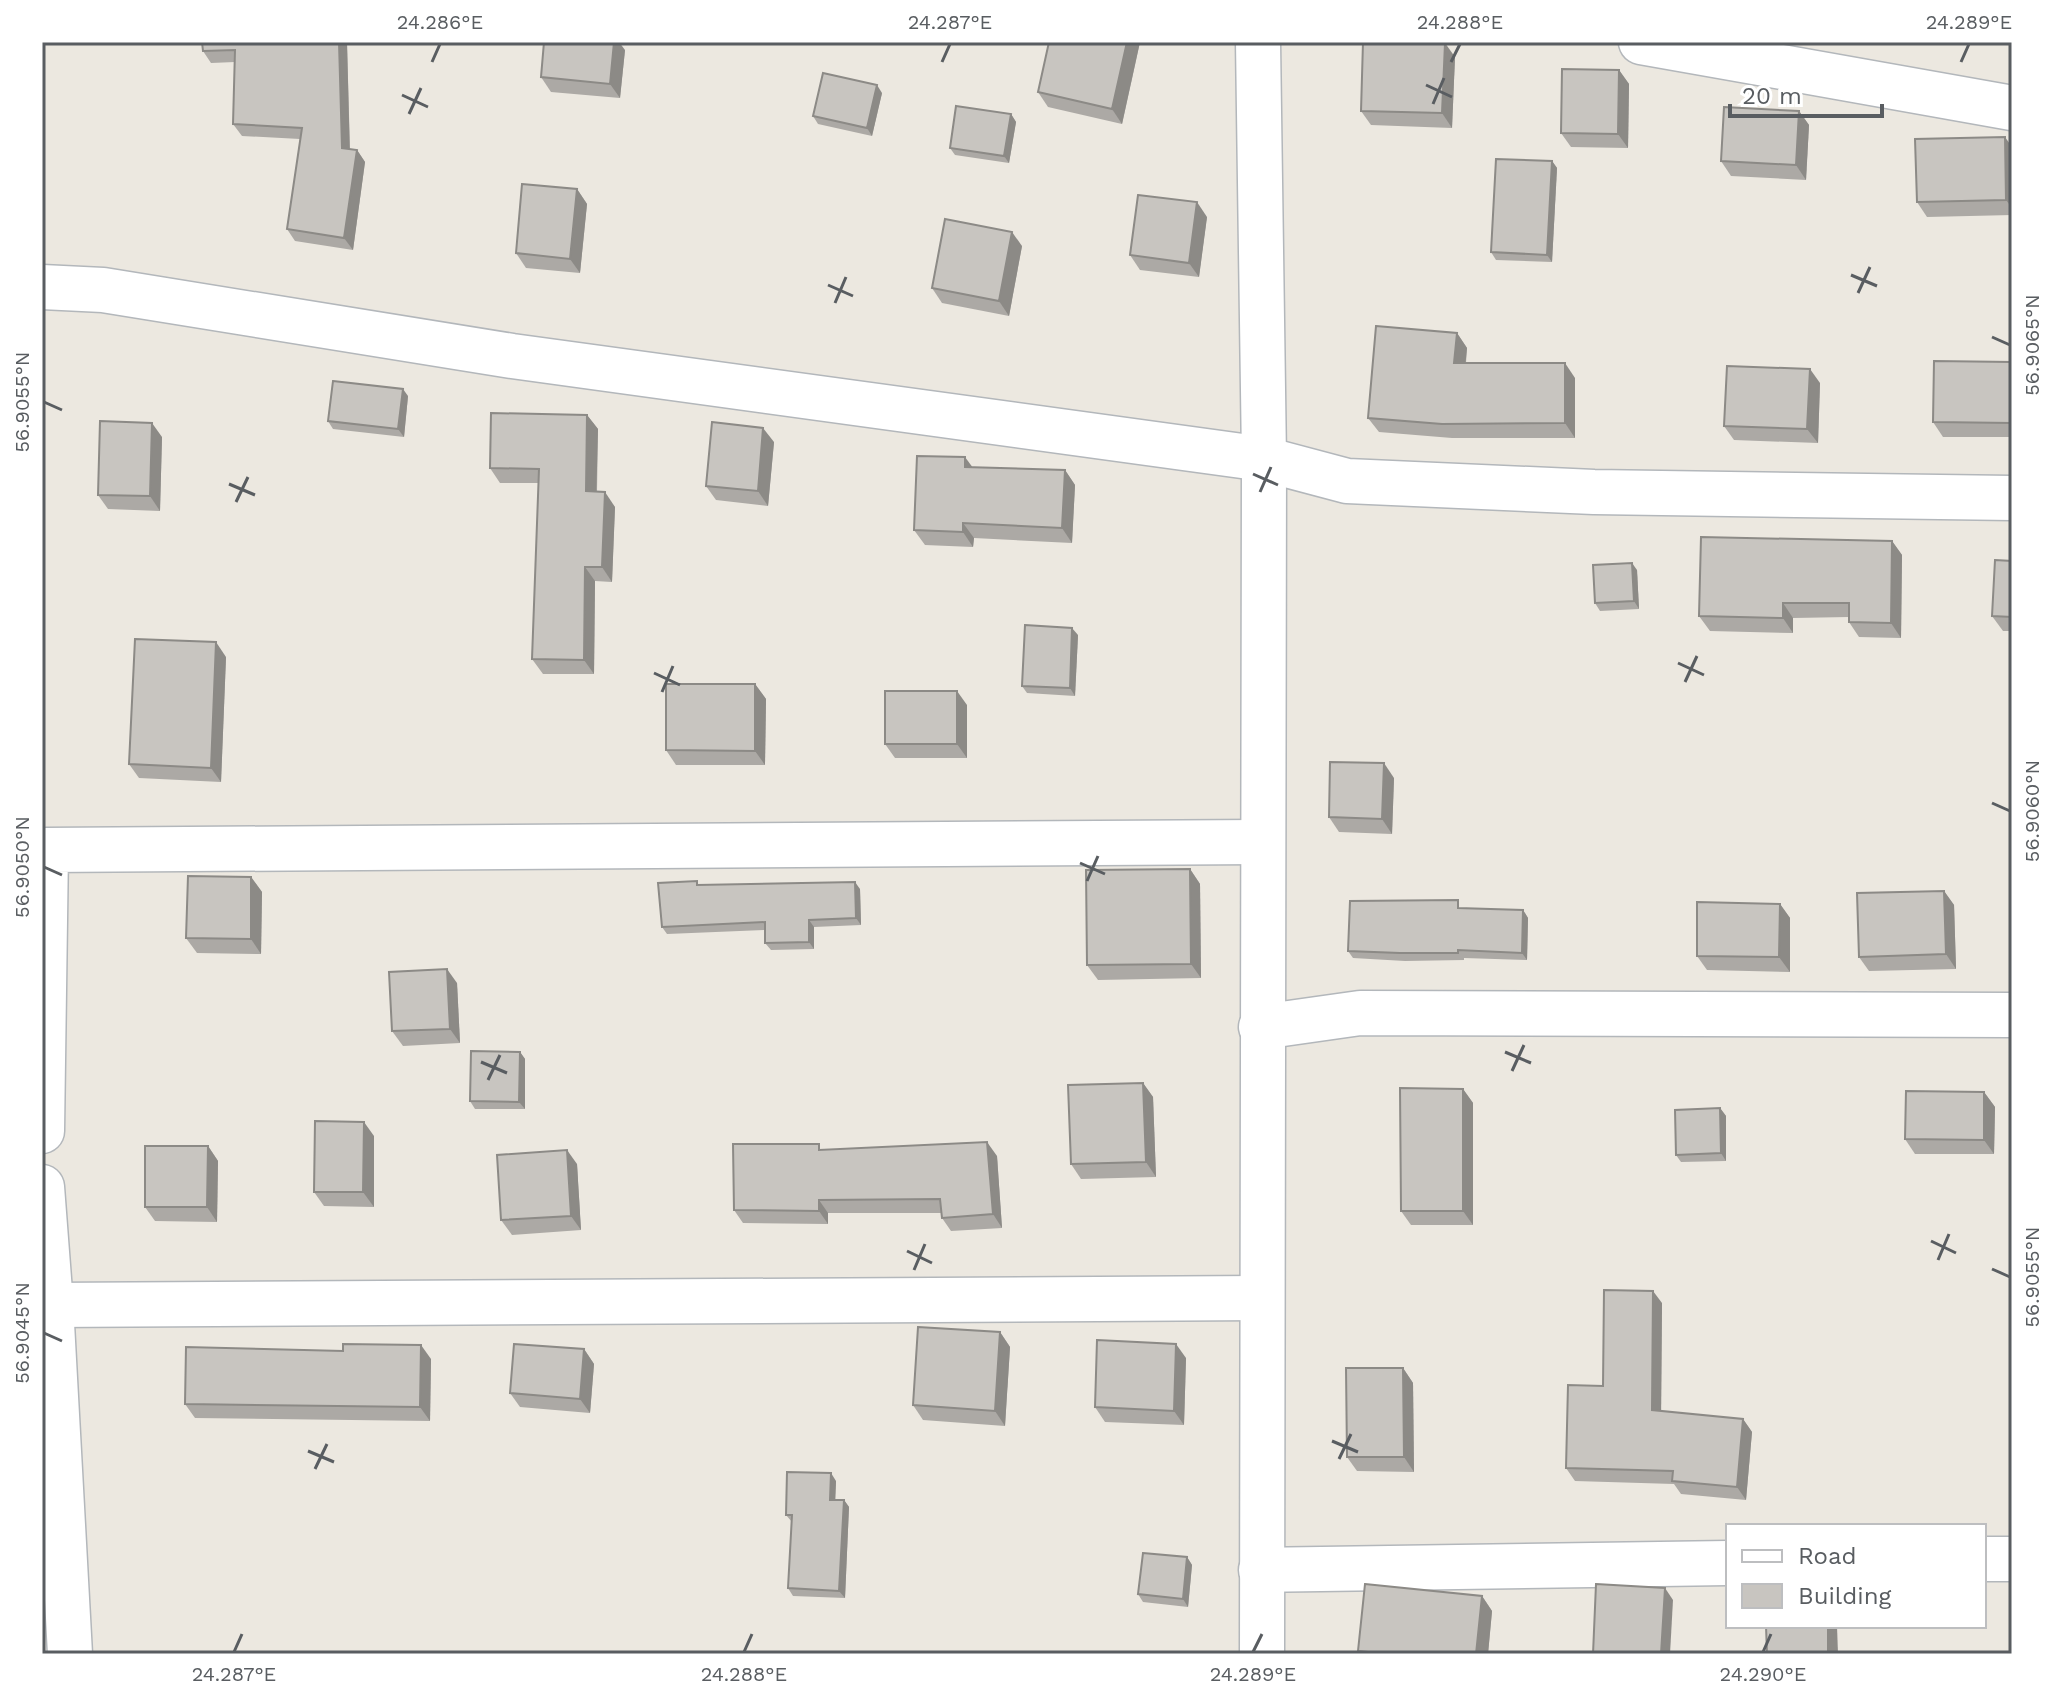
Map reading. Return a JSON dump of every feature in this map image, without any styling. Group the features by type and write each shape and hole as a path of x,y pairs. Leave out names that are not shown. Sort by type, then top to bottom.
{"street":[{"path":"1258,42 1264,459 1262,1654"},
{"path":"1641,42 2012,108"},
{"path":"42,287 103,290 512,356 1264,459 1347,481 1609,493 2012,498"},
{"path":"42,1131 46,850 1261,842"},
{"path":"1261,1027 1360,1013 2012,1015"},
{"path":"42,1187 70,1654"},
{"path":"51,1305 1261,1298"},
{"path":"1986,1559 2012,1559"},
{"path":"1261,1570 1726,1563"}],"building":[{"path":"202,42 339,42 342,148 357,150 344,238 287,229 302,128 233,124 235,50 203,51"},
{"path":"544,42 614,42 610,84 541,77"},
{"path":"1049,42 1127,42 1112,109 1038,92"},
{"path":"1363,42 1445,43 1442,113 1361,111"},
{"path":"1562,69 1619,70 1618,134 1561,133"},
{"path":"823,73 877,85 867,128 813,116"},
{"path":"956,106 1011,114 1004,156 950,148"},
{"path":"1724,107 1799,111 1796,165 1721,161"},
{"path":"2005,137 2006,200 1917,202 1915,139"},
{"path":"1496,159 1552,161 1547,255 1491,252"},
{"path":"522,184 577,189 570,259 516,253"},
{"path":"1138,195 1197,202 1189,263 1130,255"},
{"path":"945,219 1012,232 999,301 932,288"},
{"path":"1376,326 1457,333 1454,363 1565,363 1565,423 1442,424 1368,418"},
{"path":"1934,361 2012,362 2012,423 1933,422"},
{"path":"1727,366 1810,369 1807,429 1724,426"},
{"path":"333,381 403,389 398,429 328,421"},
{"path":"491,413 587,415 586,491 605,492 602,567 585,567 584,660 532,659 539,469 490,468"},
{"path":"100,421 152,423 150,496 98,495"},
{"path":"712,422 763,428 758,491 706,486"},
{"path":"917,456 965,457 965,467 1065,470 1062,528 963,523 963,532 914,530"},
{"path":"1701,537 1892,541 1891,623 1849,622 1849,603 1783,603 1783,618 1699,616"},
{"path":"1995,560 2012,561 2012,617 1992,616"},
{"path":"1632,563 1634,601 1595,603 1593,565"},
{"path":"1025,625 1072,628 1070,688 1022,686"},
{"path":"135,639 216,642 211,768 129,764"},
{"path":"666,684 755,684 755,751 666,750"},
{"path":"885,691 957,691 957,744 885,744"},
{"path":"1330,762 1384,763 1382,819 1329,817"},
{"path":"1190,869 1191,964 1087,965 1086,870"},
{"path":"188,876 251,877 251,939 186,938"},
{"path":"697,881 697,885 855,882 856,918 809,920 809,942 765,943 765,922 662,927 658,883"},
{"path":"1944,891 1946,954 1859,957 1857,893"},
{"path":"1458,900 1458,908 1523,910 1522,953 1348,951 1350,901"},
{"path":"1697,902 1780,904 1779,957 1697,956"},
{"path":"447,969 450,1029 392,1031 389,972"},
{"path":"471,1051 520,1052 519,1102 470,1101"},
{"path":"1143,1083 1146,1162 1071,1164 1068,1085"},
{"path":"1400,1088 1463,1089 1463,1211 1401,1211"},
{"path":"1906,1091 1984,1092 1984,1140 1905,1139"},
{"path":"1720,1108 1721,1153 1676,1155 1675,1110"},
{"path":"315,1121 364,1122 363,1192 314,1192"},
{"path":"987,1142 993,1214 942,1218 940,1199 819,1200 819,1211 734,1210 733,1144 819,1144 819,1150"},
{"path":"145,1146 208,1146 207,1207 145,1207"},
{"path":"567,1150 571,1216 501,1220 497,1155"},
{"path":"1604,1290 1653,1291 1652,1410 1743,1419 1737,1487 1672,1481 1673,1471 1566,1468 1568,1385 1603,1386"},
{"path":"918,1327 1000,1332 995,1411 913,1405"},
{"path":"1097,1340 1176,1344 1174,1411 1095,1407"},
{"path":"343,1344 421,1345 420,1407 185,1404 186,1347 343,1351"},
{"path":"514,1344 584,1349 580,1399 510,1393"},
{"path":"1346,1368 1403,1368 1404,1457 1347,1457"},
{"path":"787,1472 831,1473 830,1500 844,1500 839,1591 788,1588 792,1515 786,1515"},
{"path":"1143,1553 1187,1557 1183,1599 1138,1594"},
{"path":"1365,1584 1482,1596 1476,1654 1358,1651"},
{"path":"1596,1584 1665,1588 1661,1654 1593,1654"},
{"path":"1766,1628 1828,1628 1828,1654 1767,1654"}]}
